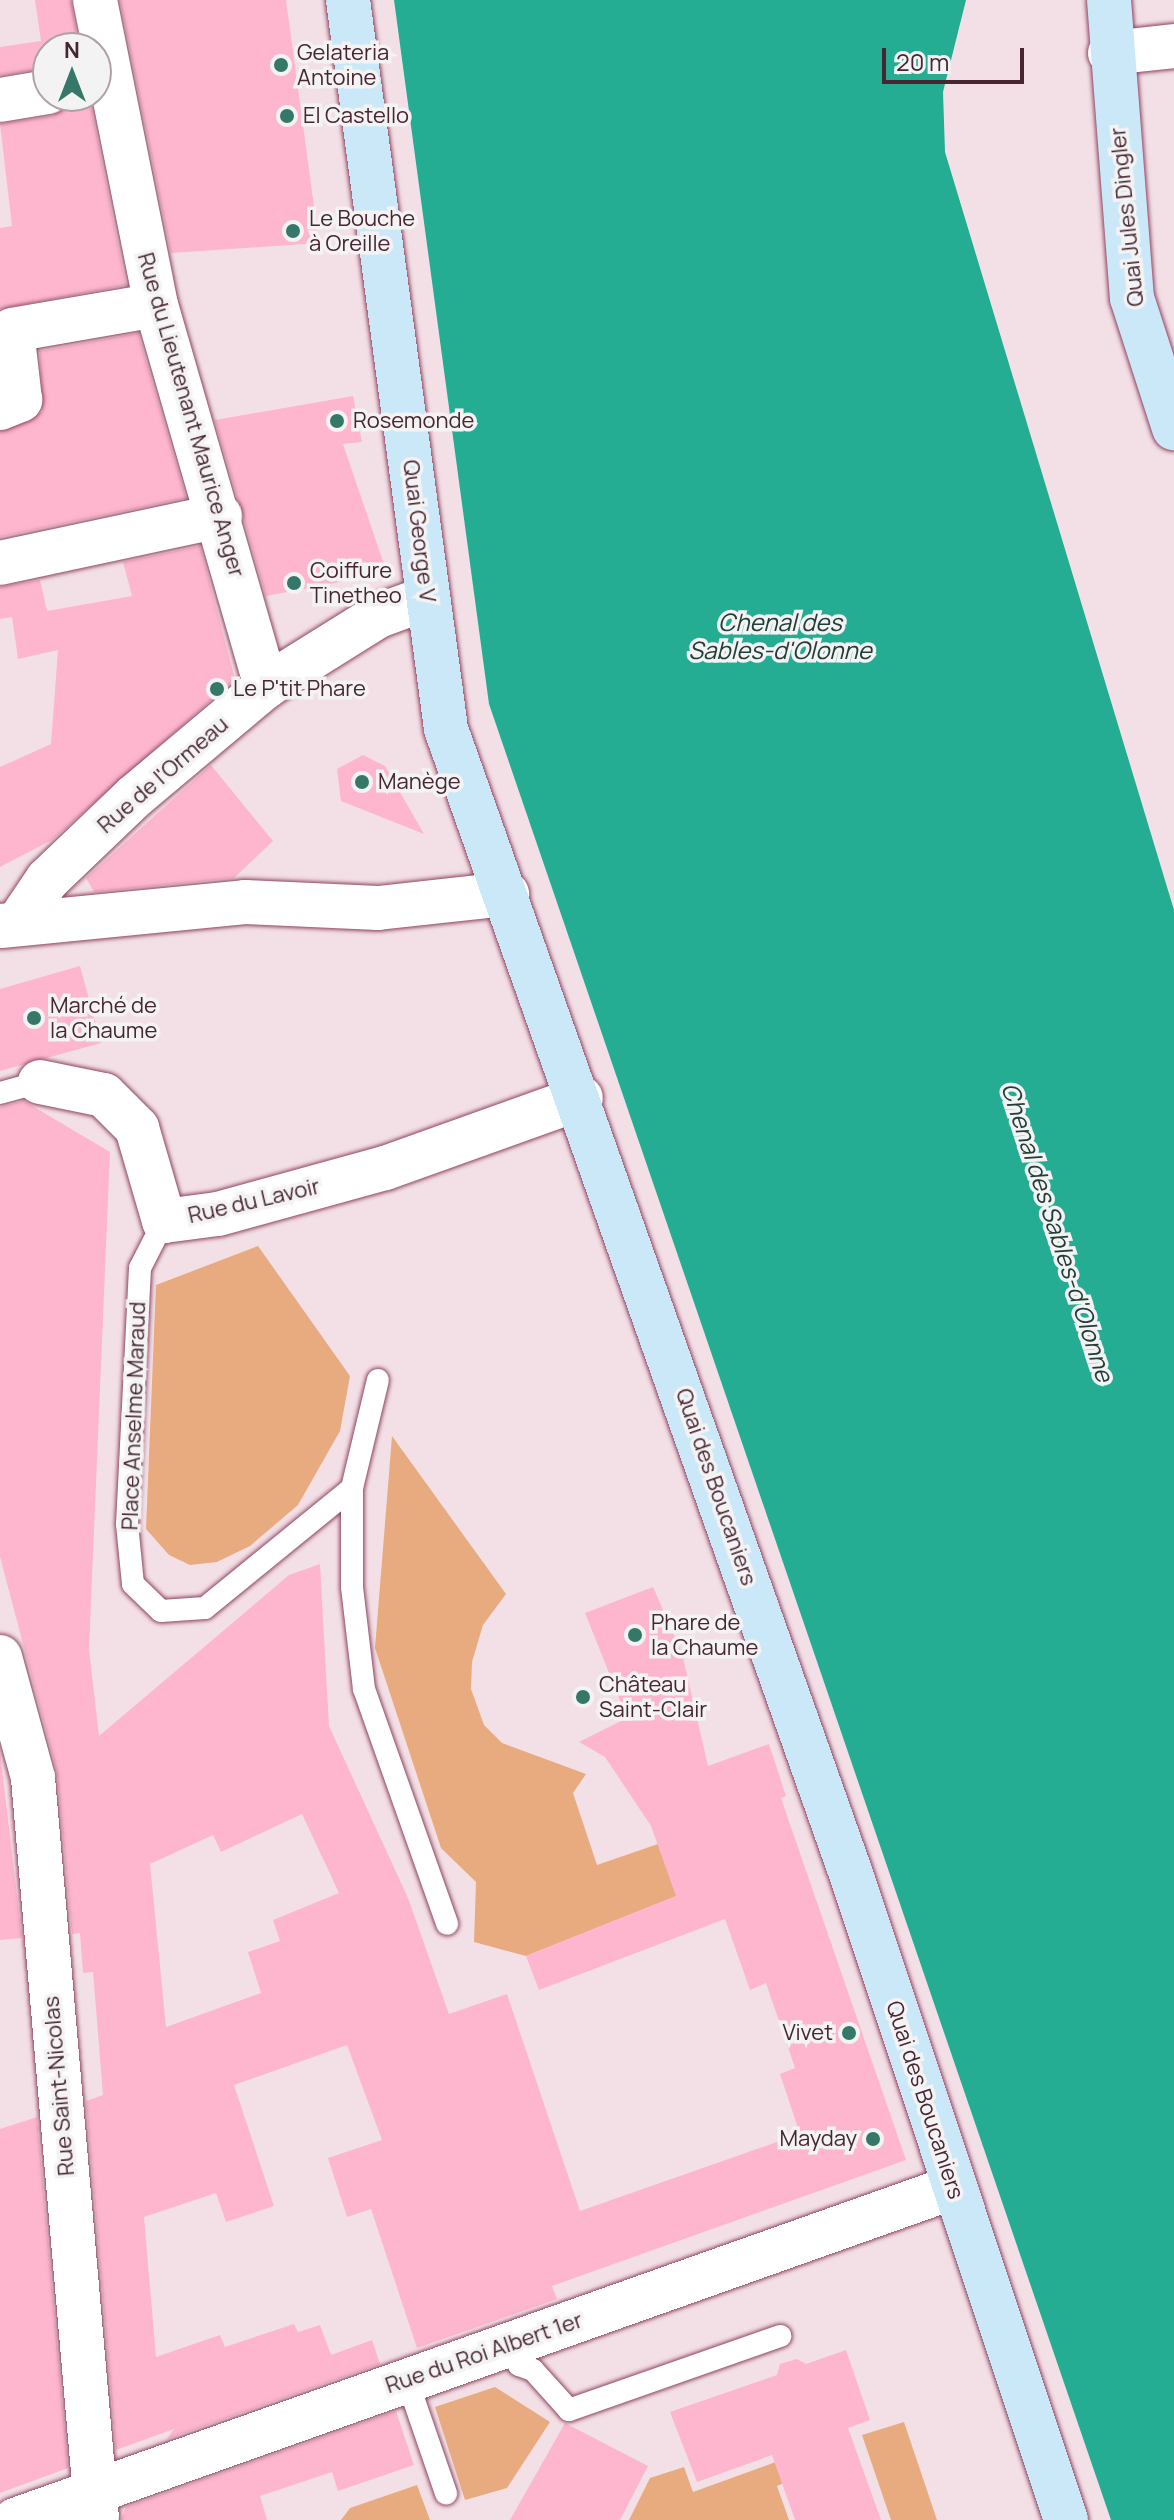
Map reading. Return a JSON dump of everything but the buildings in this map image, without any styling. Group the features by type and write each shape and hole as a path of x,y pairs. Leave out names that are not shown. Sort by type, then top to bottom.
{"street":[{"name":"Rue du Lieutenant Maurice Anger","path":"95,0 98,32"},
{"name":"Quai George V","path":"348,0 446,729"},
{"name":"Quai Jules Dingler","path":"1109,0 1110,53 1132,298 1174,428"},
{"path":"1110,53 1174,46"},
{"path":"0,100 32,95"},
{"name":"Rue du Lieutenant Maurice Anger","path":"111,112 156,305 220,516 266,686"},
{"path":"0,408 20,400 12,330 156,305"},
{"path":"0,563 220,516"},
{"name":"Rue de l'Ormeau","path":"10,923 47,880 124,806 266,686 378,616 427,598"},
{"name":"Quai des Boucaniers","path":"446,729 581,1098 1055,2475 1066,2520"},
{"path":"10,923 245,902 434,905 507,894"},
{"name":"Rue du Lavoir","path":"20,1087 104,1095 137,1128 164,1221 218,1214 385,1168 581,1098"},
{"name":"Rue Saint-Nicolas","path":"0,1657 33,1778 96,2504"},
{"name":"Rue du Roi Albert 1er","path":"15,2520 96,2504 407,2380 954,2187"}],"lane":[{"name":"Place Anselme Maraud","path":"164,1221 140,1268 127,1524 133,1584 161,1611 205,1608 352,1488"},
{"path":"378,1380 352,1488 352,1587 364,1689 447,1924"},
{"path":"510,2344 519,2365 533,2370 569,2410 780,2336"},
{"path":"407,2380 446,2493"}],"shaded area":[{"path":"258,1246 350,1376 340,1431 298,1505 250,1546 217,1562 190,1565 169,1555 146,1529 156,1285"},
{"path":"392,1436 506,1594 483,1625 472,1662 471,1689 484,1725 502,1743 586,1774 573,1793 597,1865 658,1844 777,1856 526,1956 474,1942 476,1882 441,1848 375,1648"},
{"path":"495,2387 550,2422 507,2488 465,2500 435,2407"},
{"path":"904,2422 937,2520 891,2520 862,2435"},
{"path":"781,2460 789,2481 777,2486 789,2520 629,2520 650,2478 684,2467 693,2492"},
{"path":"417,2485 430,2520 341,2520 350,2508"}],"water":[{"name":"Chenal des Sables-d'Olonne","path":"394,0 966,0 943,92 945,152 1174,910 1174,2520 1111,2520 489,704"}],"place":[{"name":"Gelateria Antoine","path":"281,65"},
{"name":"El Castello","path":"287,116"},
{"name":"Le Bouche à Oreille","path":"293,231"},
{"name":"Rosemonde","path":"337,421"},
{"name":"Coiffure Tinetheo","path":"294,583"},
{"name":"Le P'tit Phare","path":"217,689"},
{"name":"Manège","path":"362,782"},
{"name":"Marché de la Chaume","path":"34,1018"},
{"name":"Phare de la Chaume","path":"635,1635"},
{"name":"Château Saint-Clair","path":"583,1697"},
{"name":"Vivet","path":"849,2033"},
{"name":"Mayday","path":"873,2139"}]}
